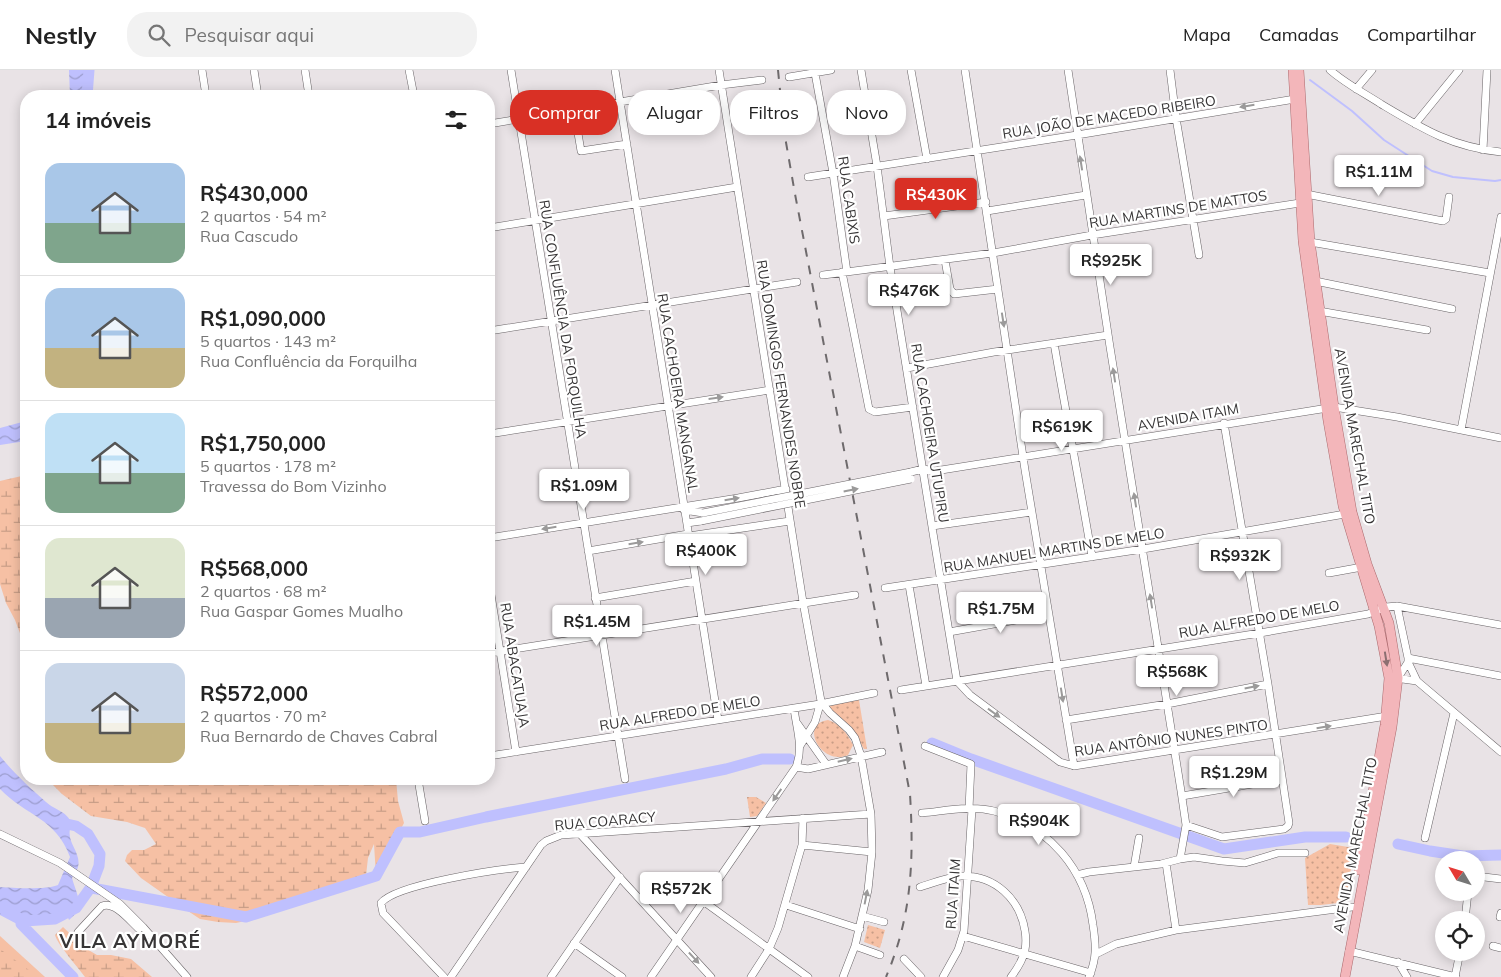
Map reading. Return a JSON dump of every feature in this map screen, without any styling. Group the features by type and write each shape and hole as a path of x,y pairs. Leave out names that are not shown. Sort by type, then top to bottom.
{"main road":[{"name":"AVENIDA MARECHAL TITO","path":"1292,70 1304,253 1330,408 1345,514 1394,678 1338,977"},
{"name":"AVENIDA MARECHAL TITO","path":"1299,70 1310,242 1320,311 1330,408 1352,512 1367,564 1389,623 1394,644 1392,727 1345,977"},
{"path":"1349,920 1346,947 1349,951"}],"street":[{"path":"202,70 205,90"},
{"path":"254,70 257,90"},
{"path":"305,70 308,90"},
{"path":"409,70 413,90"},
{"name":"RUA CONFLUÊNCIA DA FORQUILHA","path":"511,70 514,90"},
{"name":"RUA CACHOEIRA MANGANAL","path":"615,70 718,720"},
{"name":"RUA DOMINGOS FERNANDES NOBRE","path":"719,70 803,602 821,703 815,722 800,749"},
{"path":"789,77 831,70"},
{"name":"RUA CACHOEIRA UTUPIRU","path":"861,70 877,166 890,266 957,681"},
{"path":"911,70 927,159"},
{"path":"964,70 986,202 1023,457 1074,766"},
{"path":"1068,70 1092,235 1182,796 1185,827 1180,859"},
{"path":"1170,70 1176,118 1199,255"},
{"path":"1330,70 1415,124 1446,139 1468,147 1501,152"},
{"path":"1356,88 1372,70"},
{"path":"1415,124 1460,70"},
{"path":"1483,150 1487,70"},
{"name":"RUA CABIXIS","path":"815,73 833,173 844,272 869,409 875,412 913,407"},
{"path":"620,103 721,85 762,80"},
{"name":"RUA JOÃO DE MACEDO RIBEIRO","path":"808,177 1295,99"},
{"path":"495,123 510,120"},
{"name":"RUA CONFLUÊNCIA DA FORQUILHA","path":"521,135 625,780"},
{"path":"578,135 581,151 627,144"},
{"path":"495,227 737,187"},
{"path":"1306,194 1443,221 1446,219 1449,197"},
{"path":"987,212 1086,196"},
{"path":"884,216 986,202"},
{"name":"RUA MARTINS DE MATTOS","path":"823,275 993,253 1092,235 1300,203"},
{"path":"1461,430 1490,273 1498,248 1501,217"},
{"path":"1310,242 1490,273"},
{"path":"944,260 950,289 954,294 998,289"},
{"path":"1315,281 1452,309"},
{"path":"495,330 797,282"},
{"path":"1320,311 1427,330"},
{"path":"907,368 1007,350 1108,335"},
{"path":"1054,343 1092,557"},
{"path":"495,433 770,390"},
{"name":"AVENIDA ITAIM","path":"686,524 702,517 911,475 1125,441 1224,423 1330,408 1396,417 1501,438"},
{"path":"1185,827 1222,837 1284,830 1288,826 1260,633 1224,423"},
{"path":"495,537 684,508 786,489"},
{"name":"AVENIDA ITAIM","path":"684,508 702,517"},
{"path":"932,526 1032,512"},
{"name":"RUA MANUEL MARTINS DE MELO","path":"885,588 1143,549 1345,514"},
{"path":"588,550 790,521"},
{"path":"1330,573 1362,567"},
{"path":"595,598 696,581"},
{"path":"909,585 926,686"},
{"path":"495,652 855,595"},
{"path":"1397,606 1408,660 1417,681 1501,752"},
{"name":"RUA ALFREDO DE MELO","path":"901,690 1260,633 1397,606 1501,625"},
{"path":"949,632 1049,614"},
{"name":"RUA ABACATUAJA","path":"495,620 516,752"},
{"path":"1408,660 1501,676"},
{"path":"1394,678 1408,660"},
{"path":"1394,678 1417,681"},
{"name":"RUA ANTÔNIO NUNES PINTO","path":"957,681 970,695 1060,762 1074,766 1386,716"},
{"path":"1066,720 1167,704 1268,684"},
{"name":"RUA ALFREDO DE MELO","path":"495,755 794,708 874,693"},
{"path":"821,703 855,738 861,756 871,814 872,852 868,890 860,929 843,977"},
{"path":"651,977 797,765 800,749 794,708"},
{"path":"1425,838 1454,713"},
{"path":"815,722 826,716 834,717"},
{"path":"795,721 826,764"},
{"name":"RUA ITAIM","path":"925,746 971,764 963,936 958,950 943,977"},
{"path":"797,765 808,769 882,752"},
{"path":"1182,796 1282,779"},
{"path":"419,785 425,821"},
{"path":"922,813 970,809 992,811 1033,828 1056,846 1084,887 1092,917 1096,954 1095,962 1090,975 963,936"},
{"name":"RUA COARACY","path":"451,977 541,845 561,835 871,814"},
{"path":"750,977 768,949 786,905 802,845 804,818"},
{"path":"0,834 60,864 108,896 132,915 187,977"},
{"path":"580,834 711,977"},
{"path":"1134,867 1139,838"},
{"path":"802,845 872,852"},
{"path":"1077,875 1166,863 1194,857 1244,863 1278,853 1305,853"},
{"path":"1166,863 1176,930"},
{"path":"444,977 383,913 380,907 386,898 406,890 468,875 526,867"},
{"path":"551,977 620,877"},
{"path":"920,887 951,878 975,877 1004,890 1018,908 1023,920 1026,936 1023,954 1011,977"},
{"path":"1485,877 1501,879"},
{"path":"703,901 808,977"},
{"path":"78,932 106,904 113,906 152,938"},
{"path":"786,905 860,929"},
{"path":"1096,954 1116,944 1176,930 1352,907"},
{"path":"862,916 884,922"},
{"path":"574,943 622,977"},
{"path":"855,946 880,955"},
{"path":"1493,946 1501,948"},
{"path":"1349,951 1456,977 1459,961"},
{"path":"904,959 920,977"},
{"path":"1398,962 1407,977"}],"green space":[{"path":"20,476 20,633 6,603 0,584 0,481"},
{"path":"859,700 867,749 864,749 851,727 830,708 830,705"},
{"path":"828,720 839,726 851,741 853,745 848,755 838,757 830,755 817,744 814,736 815,729 819,723"},
{"path":"53,785 397,785 398,801 404,823 376,876 374,844 368,858 365,884 347,886 275,906 254,919 236,923 218,922 200,919 141,878 125,861 127,855 132,850 144,850 156,844 145,828 127,822 91,816"},
{"path":"747,797 756,797 766,803 757,816 750,817"},
{"path":"1330,844 1354,848 1346,902 1308,905 1305,858"},
{"path":"868,925 885,930 880,948 864,942"},
{"path":"63,927 85,948 97,955 111,955 131,959 152,977 85,977 55,935"},
{"path":"0,936 45,977 0,977"},
{"path":"0,949 33,973 34,977 0,977"}],"water":[{"path":"69,70 88,70 89,90 70,90"},
{"path":"20,423 20,442 0,445 0,428"},
{"path":"0,756 20,778 20,785 27,785 70,819 72,824 70,830 71,841 79,861 78,868 72,878 79,906 69,920 66,913 56,914 42,918 29,925 17,924 0,915 0,887 38,888 58,885 70,857 64,844 49,825 20,806 0,789"}],"waterway":[{"path":"87,90 89,70"},
{"path":"1310,80 1352,111 1384,140 1432,171 1453,177 1501,180"},
{"path":"932,743 971,759 1224,849 1305,837 1346,837"},
{"path":"92,888 246,917 376,876 400,832 420,832 726,769 762,759 790,759"},
{"path":"0,907 24,921 55,919 76,908 91,887 99,866 100,854 88,834 76,826 58,822"},
{"path":"1398,844 1463,856 1501,855"},
{"path":"21,924 73,977"}],"railway":[{"path":"778,70 784,131 795,194 910,794 912,842 906,910 895,954 886,977"}],"district":[{"name":"VILA AYMORÉ","path":"130,941"}]}
